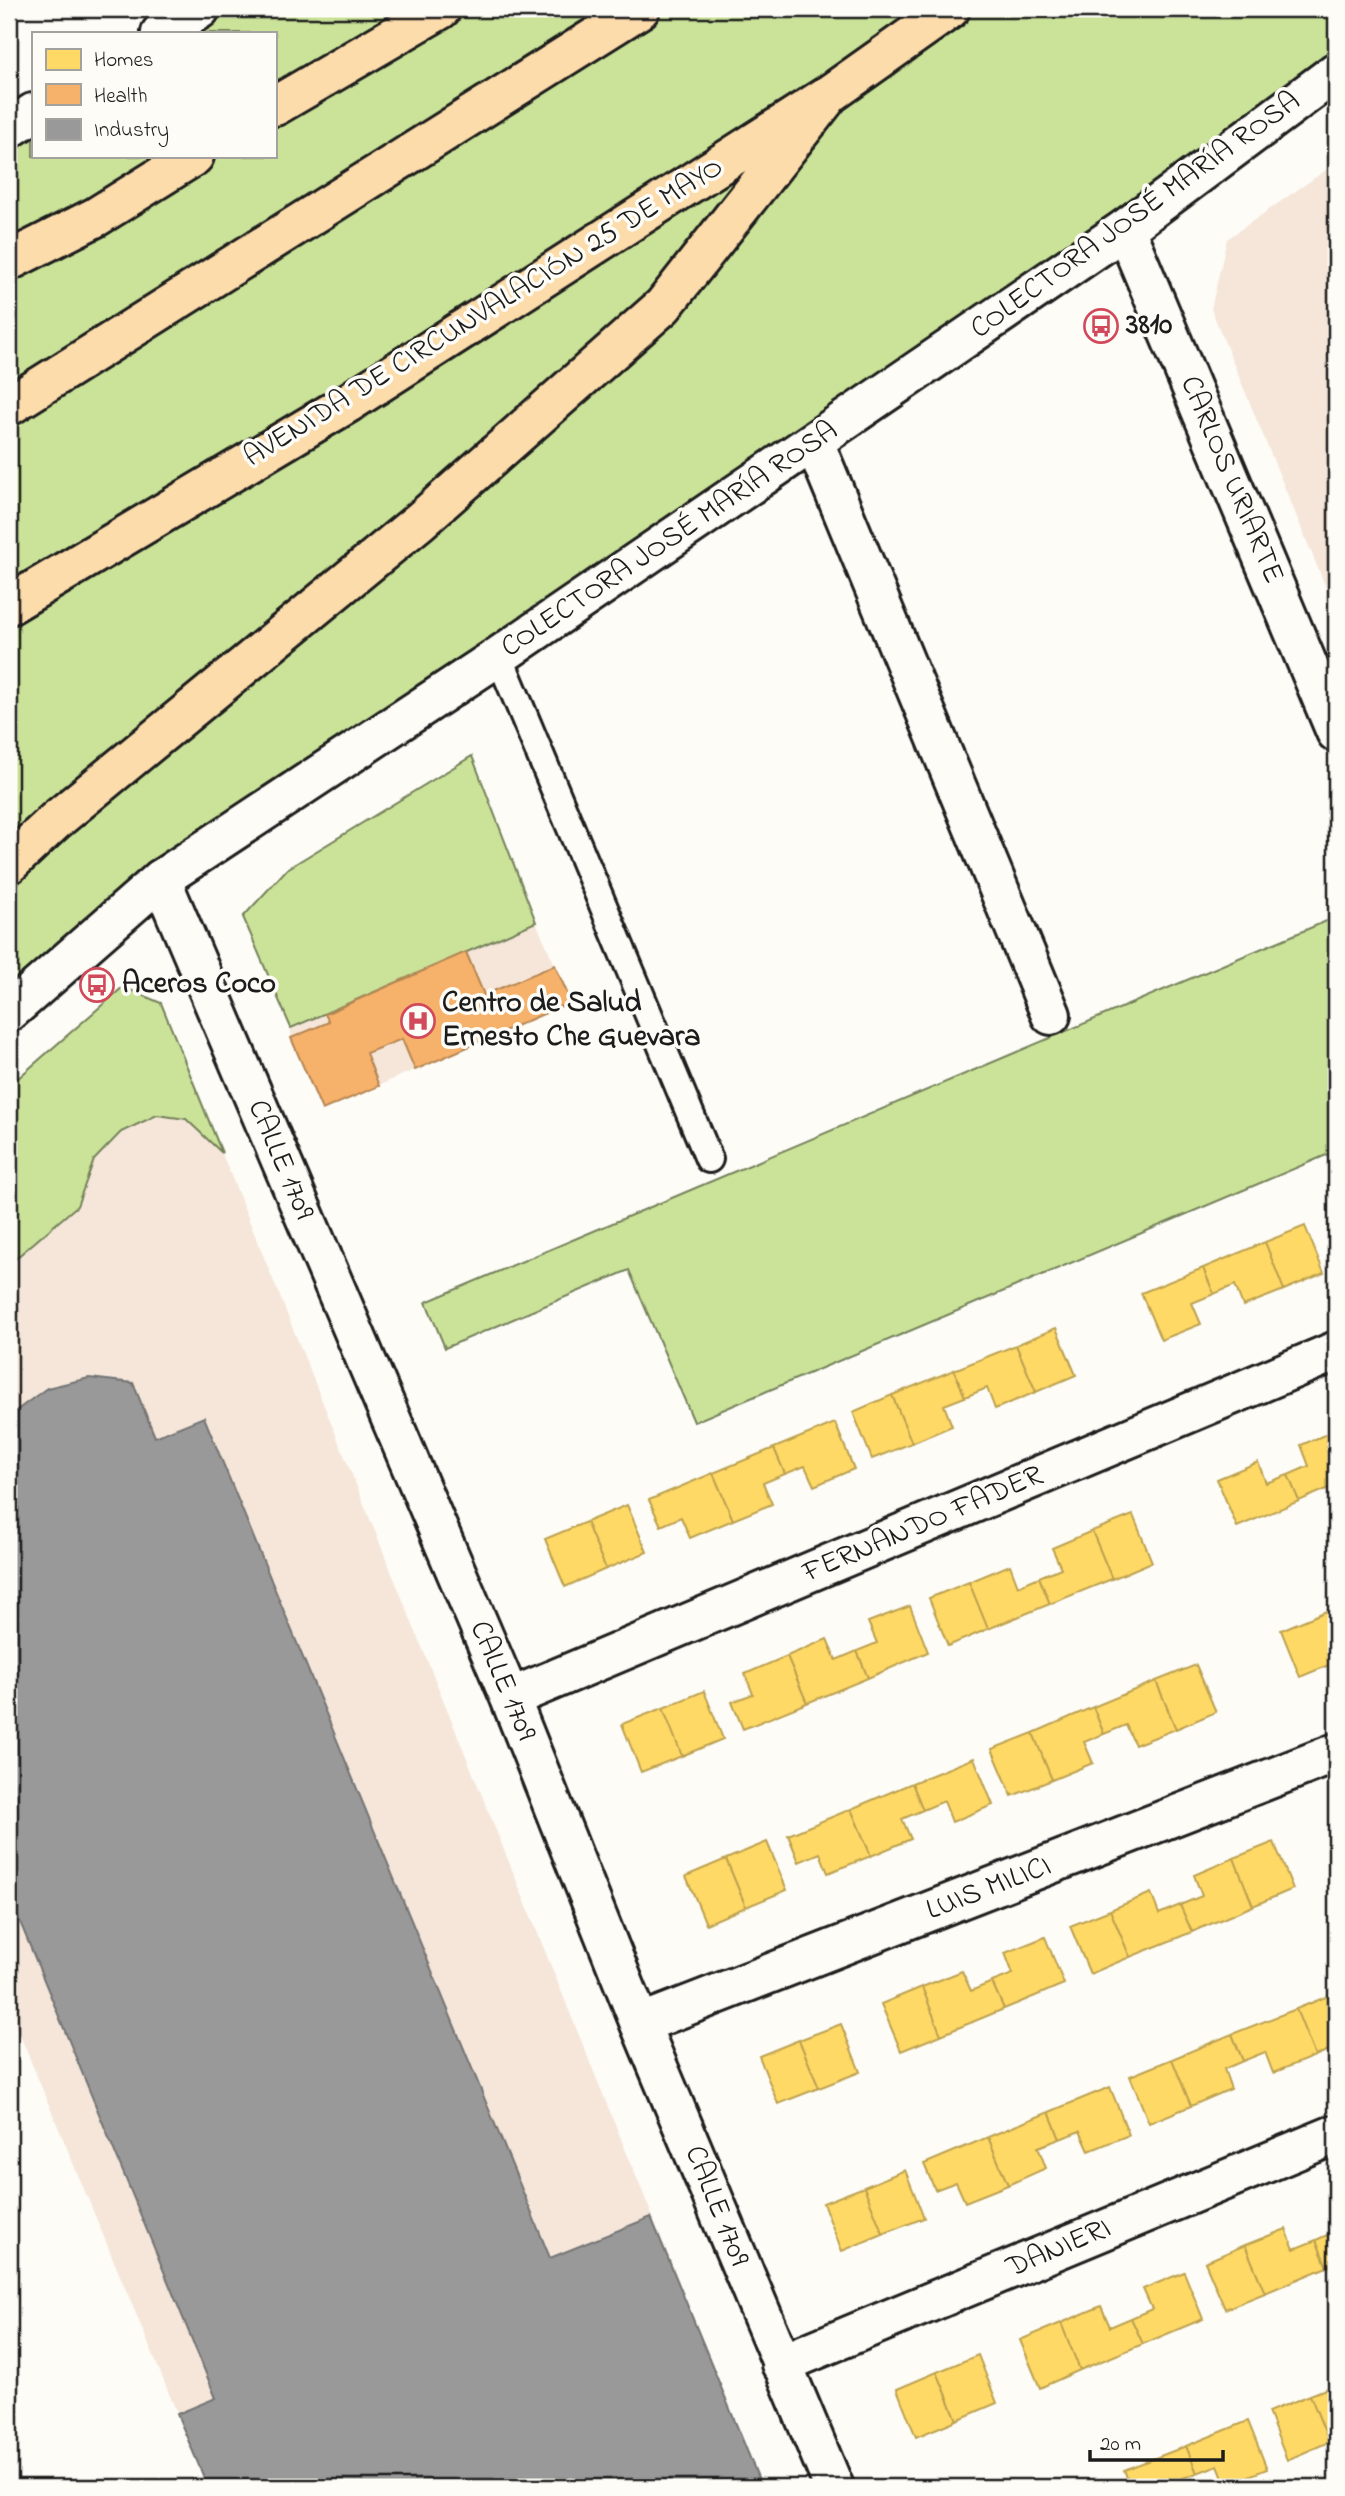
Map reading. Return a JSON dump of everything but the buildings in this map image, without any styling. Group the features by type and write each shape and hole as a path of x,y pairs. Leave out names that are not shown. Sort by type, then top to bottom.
{"highway":[{"path":"276,105 441,9"},
{"path":"9,406 640,9"},
{"name":"AVENIDA DE CIRCUNVALACIÓN 25 DE MAYO","path":"9,605 348,403 830,94 950,9"},
{"path":"9,864 55,821 420,521 663,306 830,94"},
{"path":"9,261 96,217 191,158"}],"street":[{"path":"163,32 200,9"},
{"name":"COLECTORA JOSÉ MARÍA ROSA","path":"9,1012 161,880 499,656 1125,229 1336,72"},
{"path":"9,129 32,114"},
{"name":"CARLOS URIARTE","path":"1125,229 1336,732"},
{"path":"814,442 1051,1016"},
{"name":"CALLE 1709","path":"161,880 510,1698 640,2024 834,2487"},
{"name":"FERNANDO FADER","path":"510,1698 1336,1351"},
{"name":"LUIS MILICI","path":"640,2024 1336,1753"},
{"name":"DANIERI","path":"781,2364 1336,2134"}],"lane":[{"path":"499,656 709,1159"}],"shaded area":[{"path":"1336,163 1336,612 1211,309 1227,239"},
{"name":"Centro de Salud Ernesto Che Guevara","path":"536,922 571,1002 322,1110 291,1038 291,1028"},
{"name":"Aceros Coco","path":"123,987 161,1003 762,2487 208,2487 9,2009 9,1086"}],"green space":[{"path":"200,9 1336,9 1336,72 499,656 9,1012 9,129 32,114 32,158 276,158 276,32 163,32"},
{"path":"472,756 536,922 291,1028 243,917 287,869"},
{"path":"1336,917 1336,1151 694,1422 629,1270 445,1348 426,1302"},
{"path":"123,987 161,1003 222,1153 186,1119 157,1115 121,1132 94,1160 77,1206 9,1264 9,1086"}],"place":[{"name":"3810","path":"1101,326"},
{"name":"Aceros Coco","path":"97,985"},
{"name":"Centro de Salud Ernesto Che Guevara","path":"418,1021"}]}
